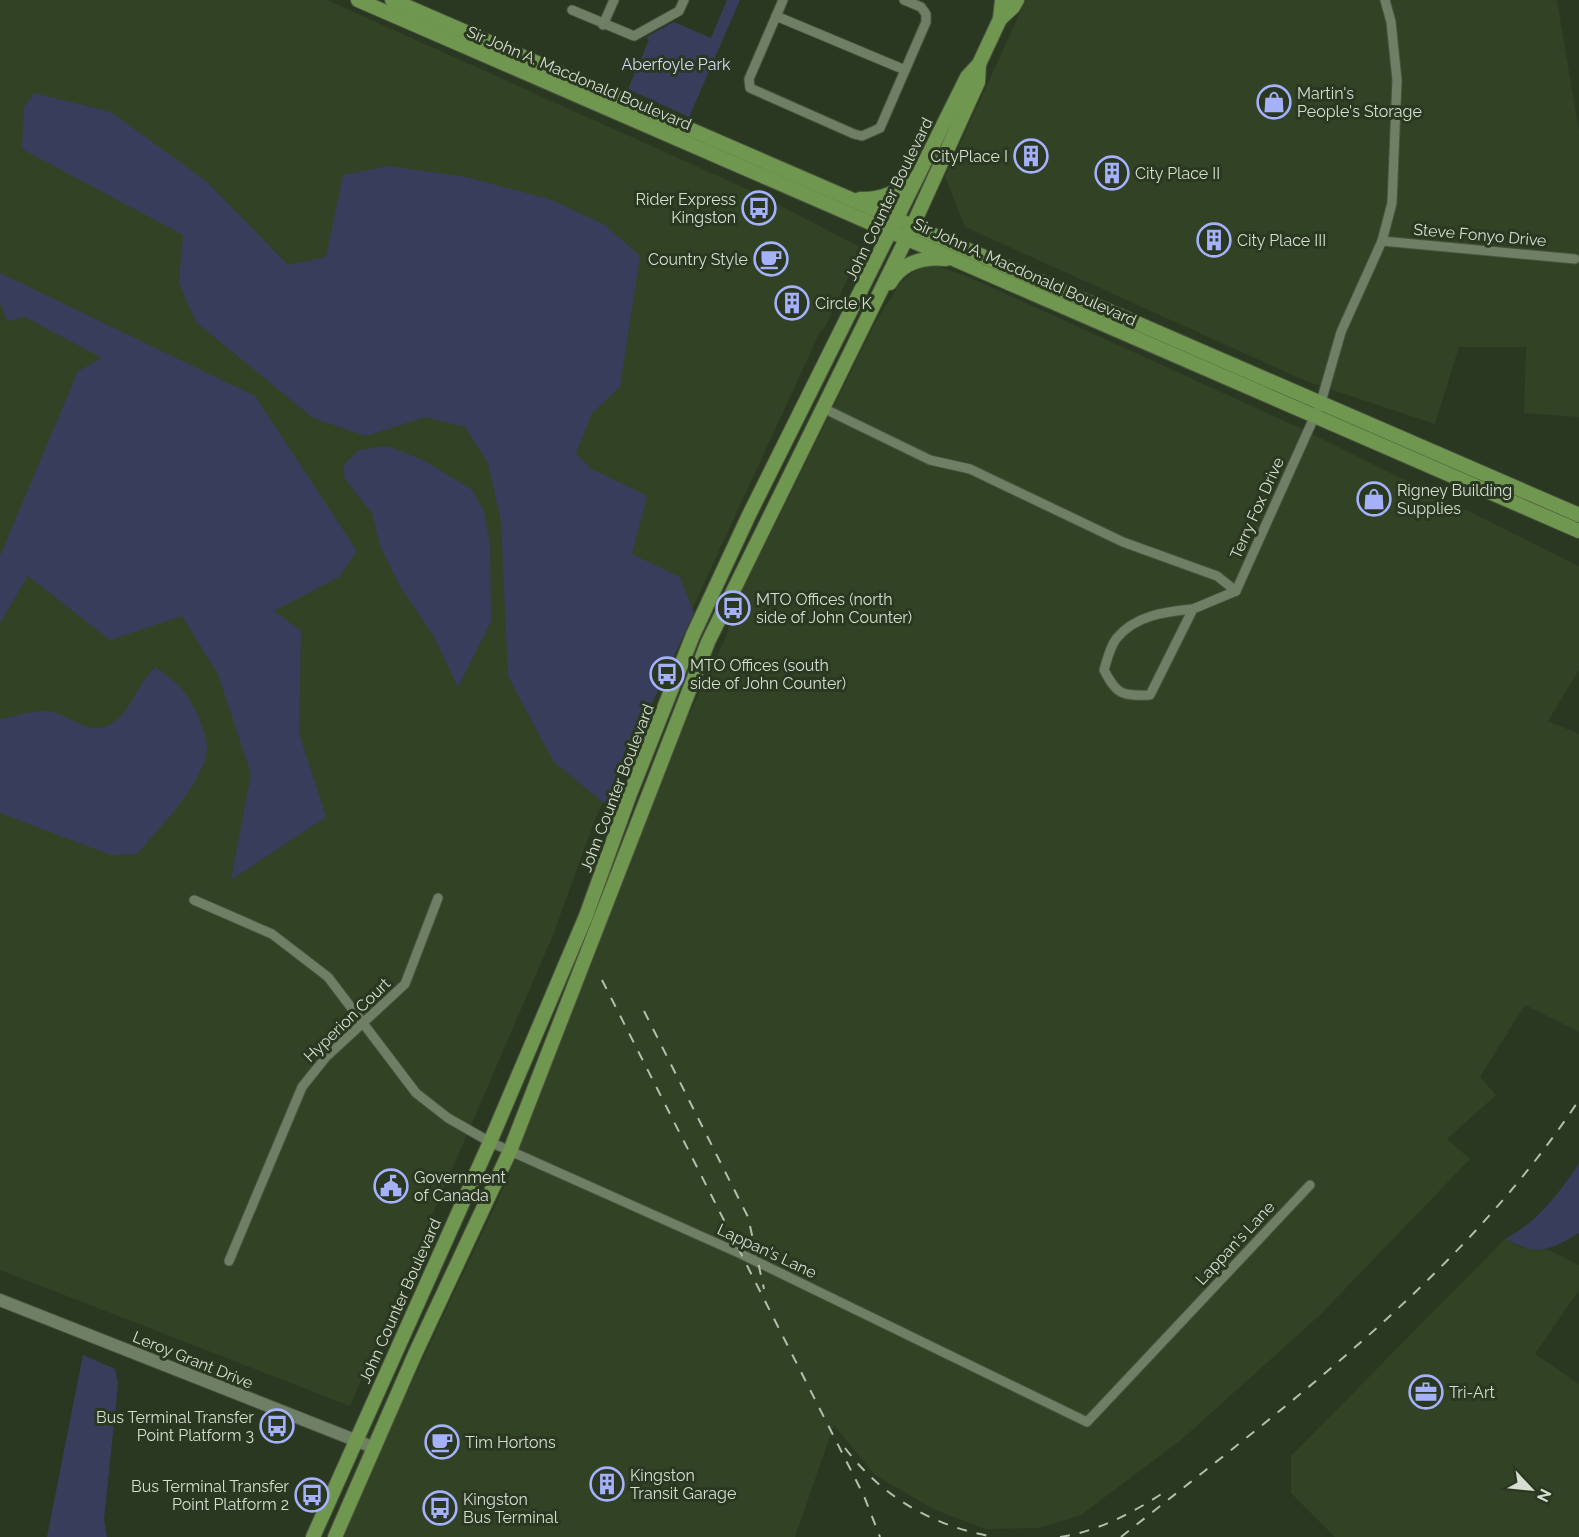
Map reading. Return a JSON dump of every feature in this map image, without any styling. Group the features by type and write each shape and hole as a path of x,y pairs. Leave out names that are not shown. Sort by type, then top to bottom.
{"main road":[{"name":"Sir John A. Macdonald Boulevard","path":"358,0 1321,402 1579,514"},
{"name":"Sir John A. Macdonald Boulevard","path":"393,0 855,199 892,223"},
{"name":"John Counter Boulevard","path":"313,1537 490,1142 586,916 630,794 693,635 754,506 841,335 892,223 967,77 979,64 1000,19 1002,0"},
{"name":"John Counter Boulevard","path":"1000,19 1017,0"},
{"name":"John Counter Boulevard","path":"334,1537 415,1354 510,1151 708,642 910,231 978,82 979,64"},
{"path":"855,199 877,200 889,196 917,178"},
{"name":"Sir John A. Macdonald Boulevard","path":"910,231 954,260 1579,531"},
{"path":"868,314 894,275 913,262 930,258 954,260"}],"street":[{"path":"603,25 614,0"},
{"path":"572,10 603,25 634,36 679,12 684,0"},
{"path":"783,0 749,79 750,88 862,136 880,128 926,22 926,14 921,7 904,0"},
{"name":"Terry Fox Drive","path":"823,408 930,460 970,470 1123,542 1217,576 1236,591 1315,417 1341,332 1382,241 1392,203 1397,80 1391,22 1385,0"},
{"path":"776,16 905,70"},
{"name":"Steve Fonyo Drive","path":"1382,241 1575,259"},
{"path":"1193,609 1150,695 1125,696 1111,684 1104,670 1116,640 1136,621 1164,612 1193,609 1236,591"},
{"name":"Hyperion Court","path":"229,1261 302,1087 326,1057 405,984 438,898"},
{"name":"Lappan's Lane","path":"194,900 272,934 328,977 416,1093 448,1118 490,1142 741,1254 1087,1422 1310,1185"},
{"name":"Leroy Grant Drive","path":"0,1299 375,1448"}],"shaded area":[{"path":"0,0 327,0 758,194 862,248 826,325 819,334 594,822 553,935 350,1406 0,1270"},
{"path":"1026,0 1557,0 1579,131 1579,417 1524,413 1526,347 1459,347 1435,424 1306,381 965,227 945,176"},
{"path":"920,267 940,267 971,278 1302,429 1579,566 1579,670 1548,721 1579,734 1579,1032 1525,1005 1480,1077 1496,1095 1447,1139 1470,1159 1320,1315 1181,1440 1081,1515 1039,1528 986,1529 935,1510 875,1475 834,1425 795,1537 339,1537 507,1180 612,877 725,639 743,589 875,323 900,283"},
{"path":"1505,1239 1521,1247 1549,1250 1579,1265 1579,1290 1535,1354 1579,1384 1579,1537 1335,1537 1291,1493 1291,1456"}],"green space":[{"name":"Aberfoyle Park","path":"727,0 740,0 689,117 628,89 649,40 646,37 674,22 711,38"},
{"path":"34,93 111,112 206,181 288,265 326,257 343,175 389,166 466,177 549,199 605,225 640,256 620,387 592,413 576,453 590,468 647,496 632,554 680,577 694,613 605,804 553,761 508,676 501,521 488,463 465,427 425,417 366,436 313,418 196,322 179,283 183,235 22,149 24,107"},
{"path":"0,273 255,396 357,551 339,577 274,611 301,631 299,733 326,817 231,880 251,774 218,674 182,616 110,640 28,576 0,623 0,556 78,371 102,358 25,317 7,321 0,303"},
{"path":"388,446 425,461 472,490 484,511 490,545 491,622 458,687 433,635 401,588 381,548 372,513 345,479 343,466 359,450"},
{"path":"156,667 178,685 188,697 202,726 207,747 205,760 190,789 137,854 111,855 0,813 0,719 46,711 94,728 111,724 124,713 143,682"},
{"path":"1579,1163 1579,1233 1544,1249 1527,1248 1505,1239 1537,1216 1564,1185"},
{"path":"83,1355 115,1369 118,1384 104,1519 107,1537 47,1537"}],"railway":[{"path":"602,980 864,1496 880,1537"},
{"path":"644,1011 748,1217 764,1289"},
{"path":"1121,1537 1307,1388 1426,1282 1481,1225 1532,1165 1579,1100"},
{"path":"845,1448 875,1481 911,1507 951,1526 995,1537"},
{"path":"1060,1537 1089,1530 1117,1519 1169,1489"}],"place":[{"name":"Martin's People's Storage","path":"1274,102"},
{"name":"CityPlace I","path":"1031,156"},
{"name":"City Place II","path":"1112,173"},
{"name":"Rider Express Kingston","path":"759,208"},
{"name":"City Place III","path":"1214,240"},
{"name":"Country Style","path":"771,259"},
{"name":"Circle K","path":"792,303"},
{"name":"Rigney Building Supplies","path":"1374,499"},
{"name":"MTO Offices (north side of John Counter)","path":"733,608"},
{"name":"MTO Offices (south side of John Counter)","path":"667,674"},
{"name":"Government of Canada","path":"391,1186"},
{"name":"Tri-Art","path":"1426,1392"},
{"name":"Bus Terminal Transfer Point Platform 3","path":"277,1426"},
{"name":"Tim Hortons","path":"442,1442"},
{"name":"Kingston Transit Garage","path":"607,1484"},
{"name":"Bus Terminal Transfer Point Platform 2","path":"312,1495"},
{"name":"Kingston Bus Terminal","path":"440,1508"}]}
